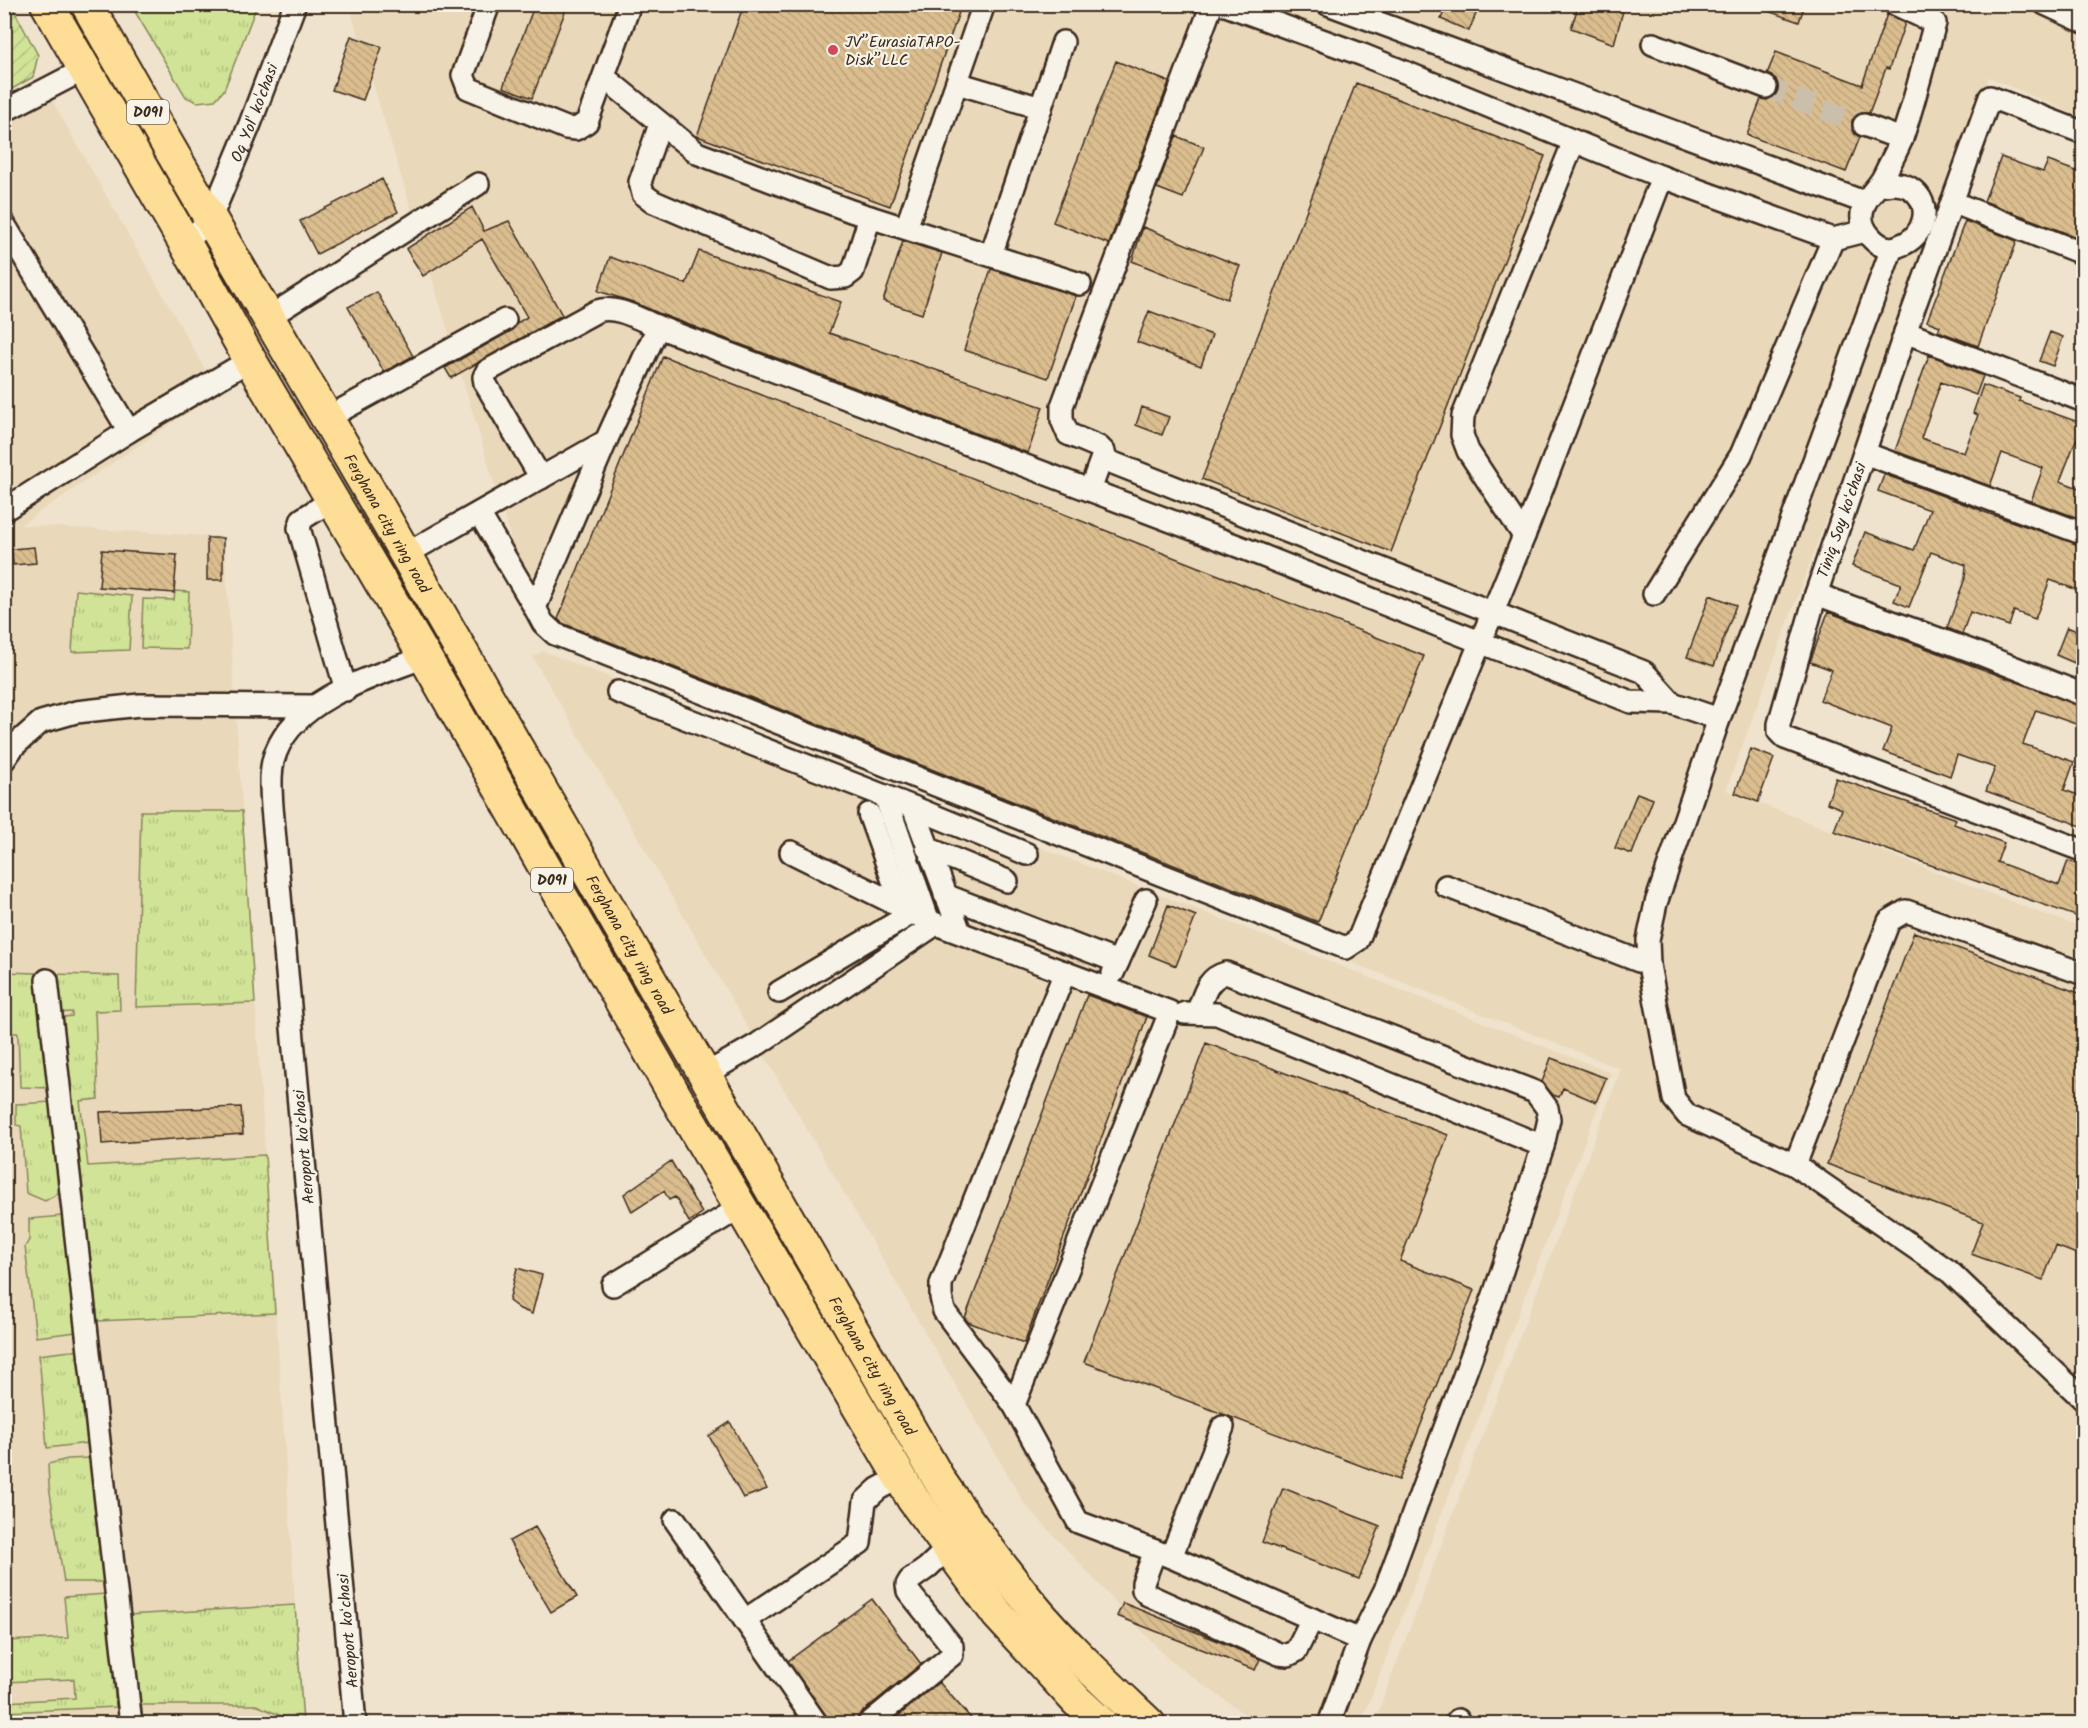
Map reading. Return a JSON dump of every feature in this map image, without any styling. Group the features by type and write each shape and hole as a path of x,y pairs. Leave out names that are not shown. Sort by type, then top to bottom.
{"highway":[{"name":"Ferghana city ring road","path":"47,4 250,360 425,657 674,1094 900,1477 948,1548 998,1615 1077,1701 1102,1724"},
{"name":"Ferghana city ring road","path":"87,4 941,1483 1031,1604 1102,1680 1149,1724"}],"street":[{"name":"Oq Yol' ko'chasi","path":"210,219 250,123 295,4"},
{"path":"489,4 463,75 468,88 566,128 576,129 587,122 630,4"},
{"path":"906,228 984,4"},
{"path":"1090,490 1103,459 1103,449 1068,434 1062,420 1062,406 1212,4"},
{"path":"1223,4 1363,55 1662,177 1833,239 1865,231"},
{"path":"1328,4 1864,202"},
{"path":"1879,186 1895,183 1910,188 1921,200 1925,215 1921,231 1910,242 1892,248 1877,243 1865,231 1861,216 1864,202 1879,186 1902,139 1935,24 1895,4"},
{"path":"2044,4 2084,22"},
{"path":"991,255 1063,42"},
{"path":"1653,44 1766,87"},
{"path":"4,111 85,69"},
{"path":"604,77 697,153 870,217 1080,284"},
{"path":"957,83 1041,108"},
{"name":"Tiniq Soy koʻchasi","path":"2084,133 1990,97 1905,332 1816,594 1779,724 1779,732 1785,738 2084,851"},
{"path":"660,124 640,182 643,194 654,202 831,278 845,277 853,271 870,217"},
{"path":"1864,125 1902,139"},
{"path":"1524,536 1468,451 1462,435 1462,416 1574,141"},
{"path":"479,513 543,623 555,634 1346,948 1358,940 1493,613 1662,177"},
{"path":"269,317 478,184"},
{"path":"1952,202 2084,254"},
{"path":"185,243 210,219"},
{"path":"4,224 129,431"},
{"path":"1654,594 1742,455 1833,239"},
{"path":"1892,248 1719,719 1656,903 1648,940 1649,965 1674,1099 1687,1115 1795,1164 1950,1272 2084,1400"},
{"path":"541,478 485,383 484,377 487,371 597,311 607,308 1248,550 1631,702 1672,703 1719,719"},
{"path":"327,418 505,320"},
{"path":"535,608 606,441 658,327"},
{"path":"1905,332 2084,401"},
{"path":"4,510 129,431 250,360"},
{"path":"406,554 606,441"},
{"path":"1864,453 2084,534"},
{"path":"1103,459 1644,672 1672,703"},
{"path":"332,500 302,519 299,528 346,690"},
{"path":"1248,550 1258,520"},
{"path":"1816,594 2084,695"},
{"name":"Aeroport koʻchasi","path":"355,1724 272,807 271,775 275,753 287,731 313,706 363,681 425,657"},
{"path":"618,692 1027,854"},
{"path":"4,760 14,746 41,722 76,712 140,705 313,706"},
{"path":"885,796 920,915"},
{"path":"913,807 960,932"},
{"path":"869,814 920,915"},
{"path":"927,848 1007,881"},
{"path":"791,852 960,932 1170,1012 1217,1014 1543,1146"},
{"path":"1446,886 1649,965"},
{"path":"945,895 1118,962"},
{"path":"1106,988 1146,900"},
{"path":"1795,1164 1888,921 1906,911 2084,974"},
{"path":"704,1075 758,1044 920,915"},
{"path":"779,992 920,915"},
{"path":"1065,972 941,1284 940,1297 944,1311 1014,1405 1078,1522 1163,1554 1360,1640"},
{"path":"1197,1013 1209,981 1216,975 1226,973 1536,1092 1547,1108 1549,1119 1543,1146 1494,1295 1385,1590 1360,1640 1329,1724"},
{"path":"47,980 131,1724"},
{"path":"1014,1405 1170,1012"},
{"path":"613,1286 741,1207"},
{"path":"1223,1427 1163,1554 1143,1583 1143,1590 1148,1595 1279,1654 1288,1655 1296,1651 1312,1619"},
{"path":"745,1620 860,1543 865,1501 878,1489 900,1477"},
{"path":"675,1520 817,1724"},
{"path":"868,1724 952,1655 952,1646 908,1591 907,1585 909,1580 927,1568 948,1548"}],"shaded area":[{"path":"356,4 2083,5 2083,118 1989,77 1726,790 2083,928 2083,1723 1374,1723 1621,1069 542,641 352,14"},
{"path":"42,83 218,392 20,525 224,537 303,1723 5,1723 4,104"},
{"path":"543,651 1611,1073 1361,1723 1257,1723 1168,1659 1024,1503 533,657"}],"green space":[{"path":"5,4 11,5 38,55 33,77 5,93"},
{"path":"131,5 257,5 224,90 215,100 197,102 186,97"},
{"path":"76,590 132,596 129,650 72,652"},
{"path":"175,591 189,592 187,649 141,648 143,599 174,600"},
{"path":"141,811 242,811 255,1003 136,1007"},
{"path":"4,972 36,973 50,1088 20,1087 18,1033 5,1033"},
{"path":"56,974 119,976 120,1010 95,1011 98,1099 80,1101 88,1166 265,1155 275,1313 97,1321 56,1018 72,1016 72,1012 57,1013"},
{"path":"52,1102 61,1192 45,1201 26,1193 21,1126 16,1125 16,1104"},
{"path":"62,1216 76,1332 36,1337 25,1247 29,1240 29,1219"},
{"path":"79,1350 88,1443 47,1448 39,1355"},
{"path":"90,1458 104,1582 64,1582 49,1486 48,1464 68,1459"},
{"path":"106,1594 116,1707 5,1712 5,1702 75,1698 74,1679 5,1682 5,1641 68,1638 64,1597"},
{"path":"295,1605 303,1723 256,1705 137,1705 127,1615"}],"building":[{"path":"535,4 568,4 532,98 503,87"},
{"path":"744,4 962,4 890,206 697,136"},
{"path":"1447,4 1480,4 1469,31 1441,19"},
{"path":"1579,4 1590,4 1603,9 1605,4 1623,11 1614,44 1571,28"},
{"path":"1756,4 1805,4 1799,22 1756,7"},
{"path":"1887,14 1905,23 1889,69 1886,68 1869,113 1861,113 1852,120 1852,128 1860,137 1846,172 1747,135 1761,99 1767,100 1774,97 1778,91 1776,79 1767,74 1776,52 1862,85"},
{"path":"351,36 382,47 363,100 332,90"},
{"path":"1116,61 1169,82 1109,244 1053,222"},
{"path":"1356,83 1545,156 1391,552 1202,479"},
{"path":"1176,136 1204,147 1183,198 1157,188"},
{"path":"2001,157 2043,172 2048,161 2084,174 2084,240 1984,201"},
{"path":"382,179 398,212 317,254 300,221"},
{"path":"472,207 484,231 509,221 562,315 451,378 445,368 511,331 517,323 527,317 482,239 423,276 406,249"},
{"path":"1965,221 2017,241 1978,346 1938,331 1940,326 1927,321"},
{"path":"1143,227 1240,266 1227,299 1132,261"},
{"path":"903,241 942,253 922,314 883,301"},
{"path":"699,251 841,302 829,333 1043,407 1028,453 633,302 598,291 610,257 686,284"},
{"path":"991,269 1076,296 1048,378 964,350"},
{"path":"377,292 413,356 384,372 348,307"},
{"path":"1149,311 1212,335 1201,366 1137,342"},
{"path":"2050,332 2063,337 2053,366 2039,361"},
{"path":"1929,355 1983,376 1976,395 1941,382 1921,438 1964,453 1978,415 1973,413 1983,385 2020,398 2019,401 2084,424 2084,443 2076,440 2060,481 2084,490 2084,520 2031,501 2043,468 2002,453 1990,486 1895,451"},
{"path":"663,356 1424,656 1318,922 562,623 558,619"},
{"path":"1142,407 1169,417 1162,435 1136,425"},
{"path":"1884,475 2084,546 2084,582 2080,591 2050,580 2035,619 2014,611 2009,626 1970,612 1962,634 1947,628 1965,578 1966,565 1931,552 1909,607 1894,601 1901,584 1852,566 1865,532 1914,550 1930,510 1878,491"},
{"path":"207,538 223,538 223,580 207,580"},
{"path":"34,547 36,563 13,565 12,549"},
{"path":"102,550 177,555 174,593 99,587"},
{"path":"1710,595 1736,605 1714,666 1687,657"},
{"path":"1828,612 2084,707 2084,727 2036,710 2023,744 2074,762 2064,790 2084,797 2084,827 1986,791 1995,768 1957,755 1950,776 1883,751 1892,728 1820,700 1832,670 1810,662"},
{"path":"2067,627 2084,634 2084,667 2056,655"},
{"path":"1751,749 1774,758 1758,802 1735,793"},
{"path":"1836,778 1956,819 1954,824 2004,843 1997,862 2059,885 2068,861 2084,866 2084,875 2076,896 2084,899 2084,919 1834,831 1842,809 1827,803"},
{"path":"1637,793 1653,799 1632,854 1615,848"},
{"path":"1168,905 1196,916 1176,966 1149,955"},
{"path":"1914,932 2084,995 2084,1257 2056,1246 2043,1280 1971,1254 1983,1222 1827,1164"},
{"path":"1087,995 1147,1017 1024,1343 968,1322 965,1318"},
{"path":"1206,1043 1448,1135 1400,1261 1474,1290 1399,1480 1084,1362"},
{"path":"1551,1058 1606,1078 1596,1102 1563,1088 1559,1097 1553,1095 1542,1082"},
{"path":"241,1107 243,1134 102,1144 100,1112"},
{"path":"671,1161 702,1213 689,1222 675,1197 669,1200 664,1191 632,1212 624,1194"},
{"path":"517,1268 542,1275 532,1314 509,1301"},
{"path":"730,1422 767,1489 743,1498 709,1436"},
{"path":"1283,1488 1380,1526 1359,1579 1262,1542"},
{"path":"535,1527 577,1597 551,1612 509,1541"},
{"path":"872,1599 921,1664 860,1714 856,1724 832,1724 788,1661"},
{"path":"1123,1603 1260,1659 1255,1670 1117,1616"},
{"path":"939,1682 976,1724 889,1724"}],"tunnel":[{"path":"1766,87 1864,125"}],"place":[{"name":"JV”EurasiaTAPO- Disk”LLC","path":"833,50"}]}
